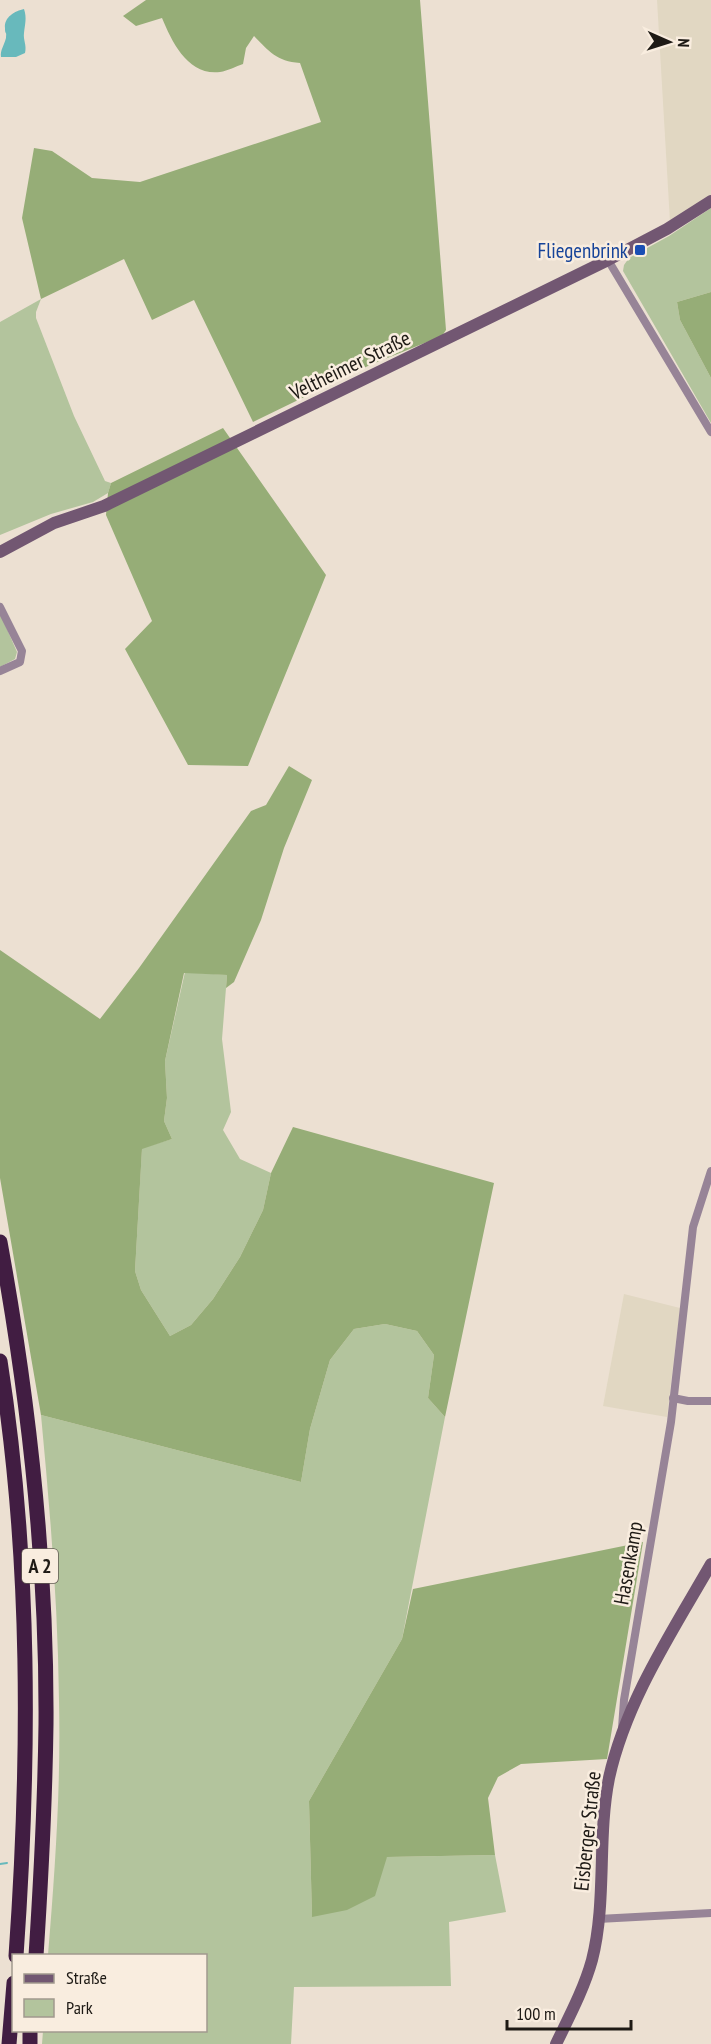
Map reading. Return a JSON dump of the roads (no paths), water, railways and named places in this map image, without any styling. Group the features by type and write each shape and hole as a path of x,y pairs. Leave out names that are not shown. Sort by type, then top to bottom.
{"highway":[{"name":"A 2","path":"0,1242 21,1365 38,1523 45,1656 46,1724 36,1954"},
{"name":"A 2","path":"0,1361 18,1524 26,1660 25,1799 15,1954"},
{"path":"9,2044 12,2007"}],"main road":[{"name":"Veltheimer Straße","path":"0,552 54,523 104,506 608,260 667,230 711,201"},
{"name":"Eisberger Straße","path":"556,2044 571,2014 591,1961 598,1919 604,1807 609,1777 622,1735 660,1653 711,1564"}],"street":[{"path":"608,260 711,432"},
{"path":"0,607 22,651 20,662 0,671"},
{"name":"Hasenkamp","path":"622,1735 621,1720 624,1700 671,1422 693,1227 711,1171"},
{"path":"673,1398 688,1401 711,1401"},
{"path":"598,1919 711,1912"}],"water":[{"path":"24,9 25,53 16,57 1,57 6,38 6,21 14,13"}],"waterway":[{"path":"0,1864 7,1863"}],"place":[{"name":"Fliegenbrink","path":"640,250"}]}
